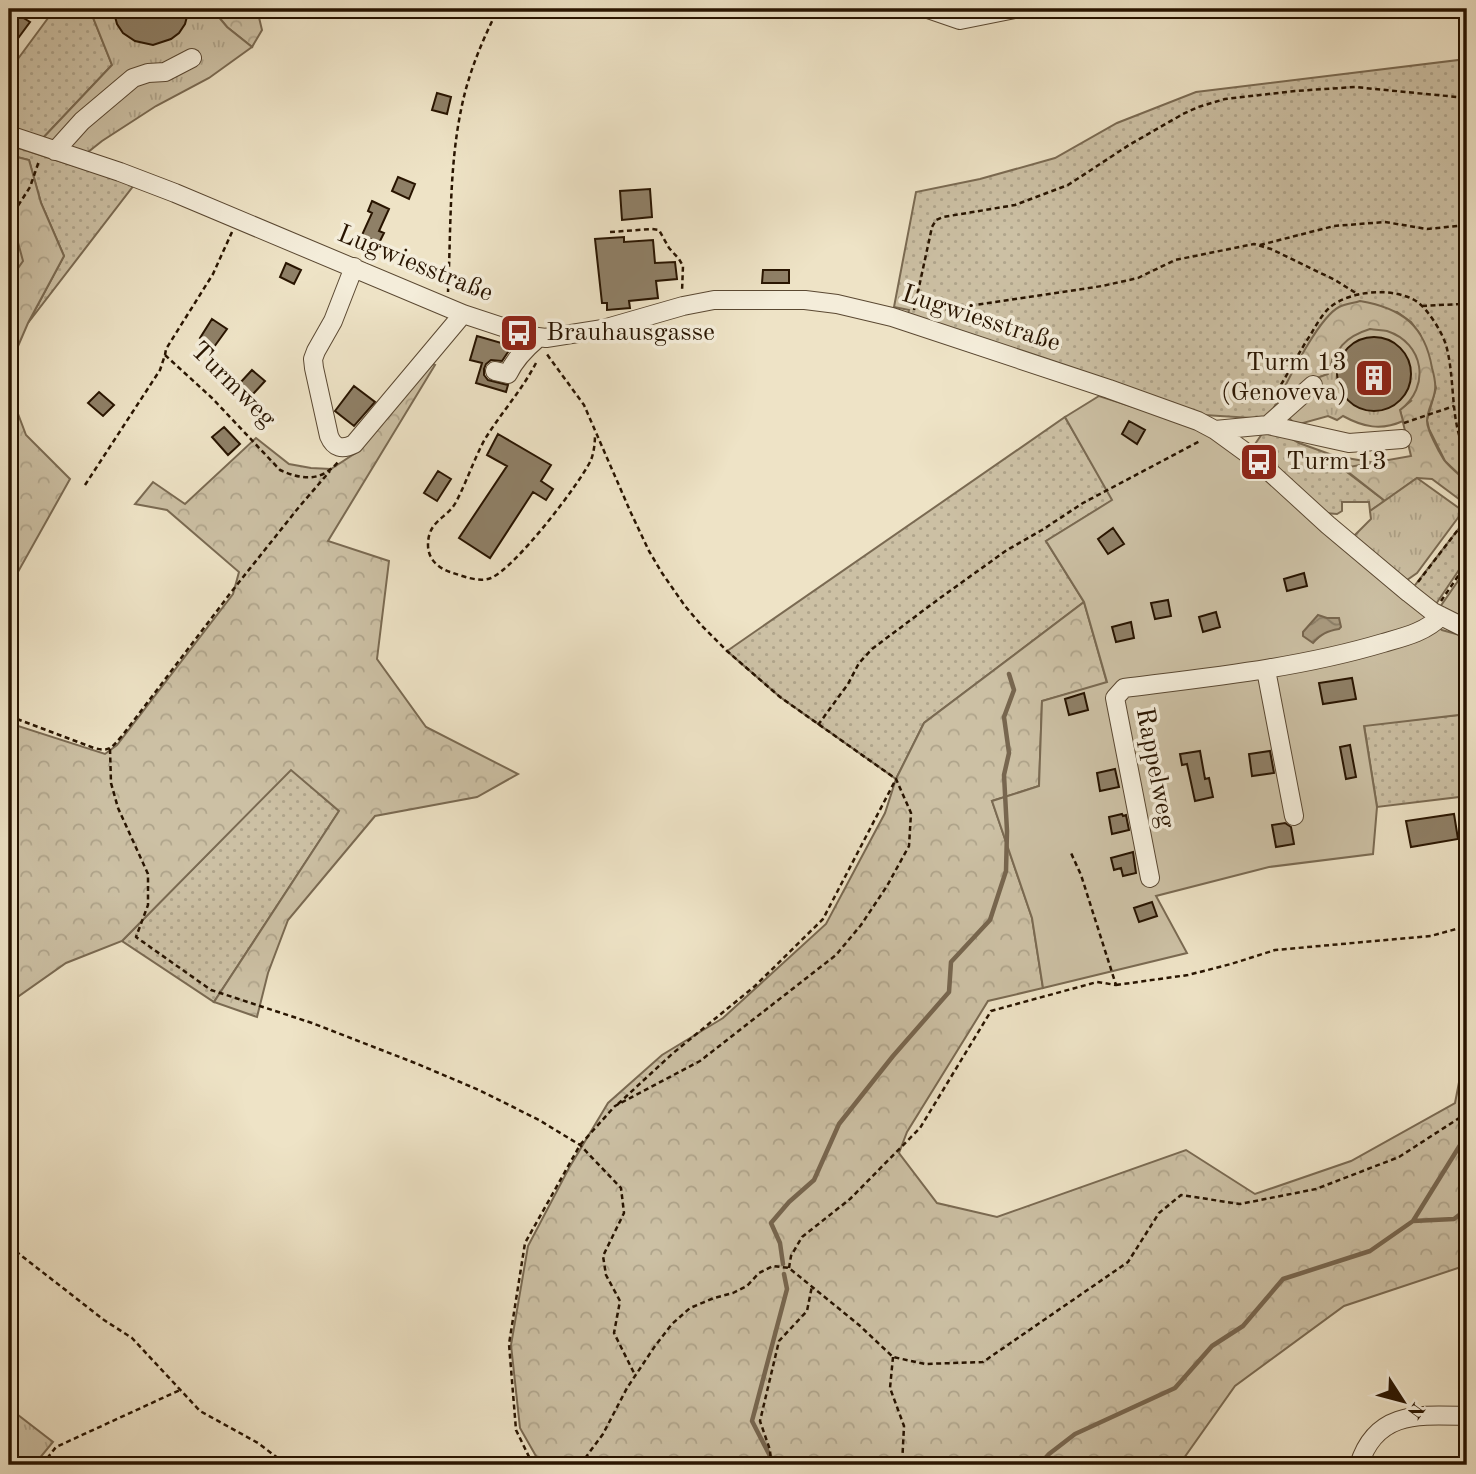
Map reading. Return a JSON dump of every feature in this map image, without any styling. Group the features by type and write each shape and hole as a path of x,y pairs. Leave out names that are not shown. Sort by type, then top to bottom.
{"street":[{"path":"929,9 960,20 1015,9"},
{"path":"50,150 133,78 165,72 192,58"},
{"name":"Lugwiesstraße","path":"9,135 120,172 455,310 538,338 603,330 683,306 714,300 816,301 868,311 922,327 1109,389 1198,421 1215,430 1259,462 1409,593 1437,614 1467,629"},
{"path":"354,267 313,362 328,436 331,442 339,447 354,444 455,310"},
{"path":"495,371 508,374 520,354 538,338"},
{"path":"1268,425 1313,385"},
{"path":"1215,430 1268,425 1349,443 1402,439"},
{"name":"Rappelweg","path":"1150,878 1115,698 1124,688 1266,670 1364,648 1412,634 1434,624 1437,614"},
{"path":"1266,670 1294,816"},
{"path":"1359,1465 1376,1435 1397,1420 1422,1415 1467,1416"}],"path":[{"path":"455,310 453,172 460,112 477,55 498,9"},
{"path":"914,310 932,227 936,220 1015,205 1068,185 1129,145 1198,107 1248,96 1355,87 1467,98"},
{"path":"9,220 50,150"},
{"name":"Turmweg","path":"237,218 219,262 166,349 165,355 212,398 280,470 294,476 312,478 330,471"},
{"path":"925,312 1102,286 1138,278 1175,260 1260,245 1334,226 1385,222 1427,229 1467,225"},
{"path":"610,232 659,230 683,266 683,306"},
{"path":"1260,245 1335,280 1359,295"},
{"path":"1270,403 1328,309 1359,295 1389,293 1410,298 1422,306 1445,342 1461,443 1467,455"},
{"path":"1422,306 1467,302"},
{"path":"595,431 594,452 579,479 546,523 502,572 488,579 472,578 445,570 431,558 428,541 433,526 453,507 483,442 531,372 543,348 579,397 595,431 643,538 674,592 702,626 771,690 897,779 911,813 909,846 861,925 835,955 699,1061 615,1107"},
{"path":"85,485 160,370 165,355"},
{"path":"1402,439 1402,423 1454,406"},
{"path":"818,725 848,684 859,663 872,649 983,566 1083,503 1184,451 1215,430"},
{"path":"9,716 94,748 105,751 110,749 299,506 354,444"},
{"path":"1409,593 1467,518"},
{"path":"1437,614 1467,563"},
{"path":"110,749 114,795 148,874 148,905 135,937 211,990 312,1023 415,1063 479,1090 539,1120 580,1145 621,1188 624,1213 603,1256 607,1275 620,1301 614,1333 635,1375"},
{"path":"533,1465 516,1430 509,1344 525,1243 580,1145 615,1107 673,1054 755,986 823,919 897,779"},
{"path":"1071,853 1081,875 1116,985"},
{"path":"789,1268 791,1256 803,1237 850,1199 920,1128 991,1010 1097,982 1116,985 1188,975 1275,950 1431,936 1467,926"},
{"path":"580,1465 603,1434 635,1375 672,1324 690,1308 747,1286 760,1273 773,1266 789,1268 859,1325 893,1357 925,1364 983,1362 1128,1262 1158,1213 1181,1195 1240,1204 1316,1189 1399,1157 1467,1112"},
{"path":"9,1246 104,1320 132,1338 200,1410 258,1443 287,1465"},
{"path":"771,1465 770,1450 760,1420 779,1341 807,1311 812,1286"},
{"path":"893,1357 890,1388 904,1426 902,1465"},
{"path":"42,1465 56,1447 180,1390"}],"green space":[{"path":"94,9 212,9 227,27 252,47 209,78 156,106 83,156 41,140 112,65 92,15"},
{"path":"212,9 257,9 262,30 252,47 227,27"},
{"path":"54,10 92,15 112,65 41,140 9,128 9,71"},
{"path":"1467,59 1467,482 1445,461 1429,429 1427,420 1436,388 1420,334 1411,322 1397,312 1338,308 1320,327 1268,419 1204,415 907,318 909,310 894,307 916,192 980,179 1055,158 1117,123 1196,92"},
{"path":"9,145 134,185 28,323 64,256 41,203 29,160 9,155"},
{"path":"9,155 29,160 41,203 64,256 28,323 9,367 9,281 23,261 9,209"},
{"path":"9,209 24,261 9,281"},
{"path":"1360,301 1399,314 1409,321 1424,341 1435,385 1427,417 1428,425 1444,460 1467,482 1467,505 1432,479 1417,478 1385,501 1343,468 1411,456 1400,410 1411,401 1333,356 1329,374 1314,379 1268,419 1320,326 1339,307"},
{"path":"1370,329 1387,331 1399,337 1416,355 1419,378 1416,390 1400,410 1403,421 1380,427 1358,423 1343,416 1337,420 1328,416 1296,425 1284,413 1314,379 1328,374 1334,358 1347,340"},
{"path":"427,361 435,365 328,541 389,561 377,659 426,727 518,774 477,797 375,816 288,920 268,973 257,1017 214,1002 339,811 291,770 122,941 66,963 9,1003 9,723 105,754 117,745 233,594 239,572 167,510 135,504 153,482 185,504 256,438 289,464 331,469 360,450"},
{"path":"9,390 26,435 70,479 9,588 9,553 13,529 9,522"},
{"path":"1099,396 1196,427 1230,447 1442,630 1467,637 1467,714 1364,726 1377,807 1373,854 1269,867 1156,896 1187,953 1043,988 1032,918 992,801 1039,786 1042,701 1107,682 1084,602 1046,541 1112,500 1065,417"},
{"path":"1065,417 1113,500 1046,541 1084,602 924,723 896,779 780,697 727,651"},
{"path":"1268,425 1299,443 1335,456 1376,463 1343,469 1385,501 1370,511 1369,502 1342,502 1342,511 1337,514 1325,513 1251,450"},
{"path":"1417,478 1463,511 1417,573 1407,580 1352,538 1371,519 1370,511"},
{"path":"1467,518 1467,558 1434,607 1409,593"},
{"path":"1467,568 1467,625 1440,607"},
{"path":"1084,602 1107,683 1042,701 1039,786 992,801 1032,918 1043,988 988,1001 907,1132 899,1153 937,1203 997,1217 1186,1150 1255,1194 1351,1161 1455,1103 1467,1041 1467,1265 1344,1306 1235,1386 1179,1465 541,1465 520,1428 511,1345 528,1246 569,1168 608,1103 662,1055 723,1018 826,924 885,813 896,779 924,723"},
{"path":"1467,714 1467,796 1377,807 1364,725"},
{"path":"291,769 339,811 214,1002 122,941"},
{"path":"9,1408 53,1442 34,1465 9,1465"}],"water":[{"path":"1318,615 1339,618 1341,627 1324,633 1313,643 1303,636 1303,632"}],"building":[{"path":"9,9 30,22 9,46"},
{"path":"113,9 189,9 179,33 153,45 135,41 123,33"},
{"path":"437,93 451,97 447,114 432,110"},
{"path":"398,177 415,184 409,199 392,191"},
{"path":"650,189 652,217 622,220 620,191"},
{"path":"372,201 389,209 379,231 384,233 379,243 362,235 372,213 368,211"},
{"path":"624,237 624,242 653,240 655,263 675,262 677,279 656,281 658,298 629,301 630,308 607,310 607,303 602,303 595,239"},
{"path":"286,263 301,270 294,284 280,277"},
{"path":"763,270 789,270 789,283 762,283"},
{"path":"212,319 227,329 214,347 200,338"},
{"path":"477,336 512,346 502,361 491,360 484,369 488,380 508,385 506,392 476,383 482,363 470,360"},
{"name":"Turm 13 (Genoveva)","path":"1367,337 1381,337 1395,343 1405,353 1411,374 1409,388 1395,405 1381,411 1367,411 1353,405 1343,395 1337,381 1337,367 1343,353 1353,343"},
{"path":"252,370 265,381 253,394 240,383"},
{"path":"354,386 375,402 354,426 335,411"},
{"path":"99,392 114,405 103,416 88,403"},
{"path":"1129,421 1145,430 1137,444 1122,434"},
{"path":"224,427 240,444 228,455 212,437"},
{"path":"498,434 551,465 541,481 553,489 546,500 533,492 490,558 459,538 507,466 487,455"},
{"path":"438,471 451,479 437,501 424,493"},
{"path":"1113,528 1124,544 1108,554 1098,539"},
{"path":"1304,573 1307,586 1287,591 1284,579"},
{"path":"1168,600 1171,616 1155,619 1151,603"},
{"path":"1216,612 1220,627 1203,632 1199,617"},
{"path":"1131,622 1134,638 1116,642 1112,627"},
{"path":"1352,678 1356,699 1323,704 1319,683"},
{"path":"1084,693 1088,710 1069,715 1065,699"},
{"path":"1350,745 1356,777 1346,779 1340,747"},
{"path":"1200,751 1205,779 1209,778 1213,797 1195,801 1187,764 1182,765 1180,754"},
{"path":"1270,751 1274,773 1252,776 1249,754"},
{"path":"1115,769 1119,787 1100,791 1097,773"},
{"path":"1454,814 1458,839 1411,847 1406,821"},
{"path":"1126,815 1129,830 1112,834 1109,817"},
{"path":"1285,823 1291,827 1294,844 1276,847 1272,825"},
{"path":"1133,852 1136,873 1123,876 1121,868 1114,870 1111,858"},
{"path":"1152,902 1157,916 1139,922 1134,908"}],"waterway":[{"path":"783,1264 780,1243 771,1223 789,1202 814,1180 839,1124 949,992 951,962 990,920 1006,871 1004,775 1009,753 1004,717 1014,690 1009,674"},
{"path":"1413,1221 1467,1134"},
{"path":"1039,1465 1075,1434 1175,1388 1212,1346 1243,1326 1283,1279 1370,1251 1413,1221 1454,1219 1467,1209"},
{"path":"768,1465 770,1456 752,1421 787,1289 784,1274"}],"place":[{"name":"Brauhausgasse","path":"519,333"},
{"name":"Turm 13 (Genoveva)","path":"1374,378"},
{"name":"Turm 13","path":"1259,462"}]}
